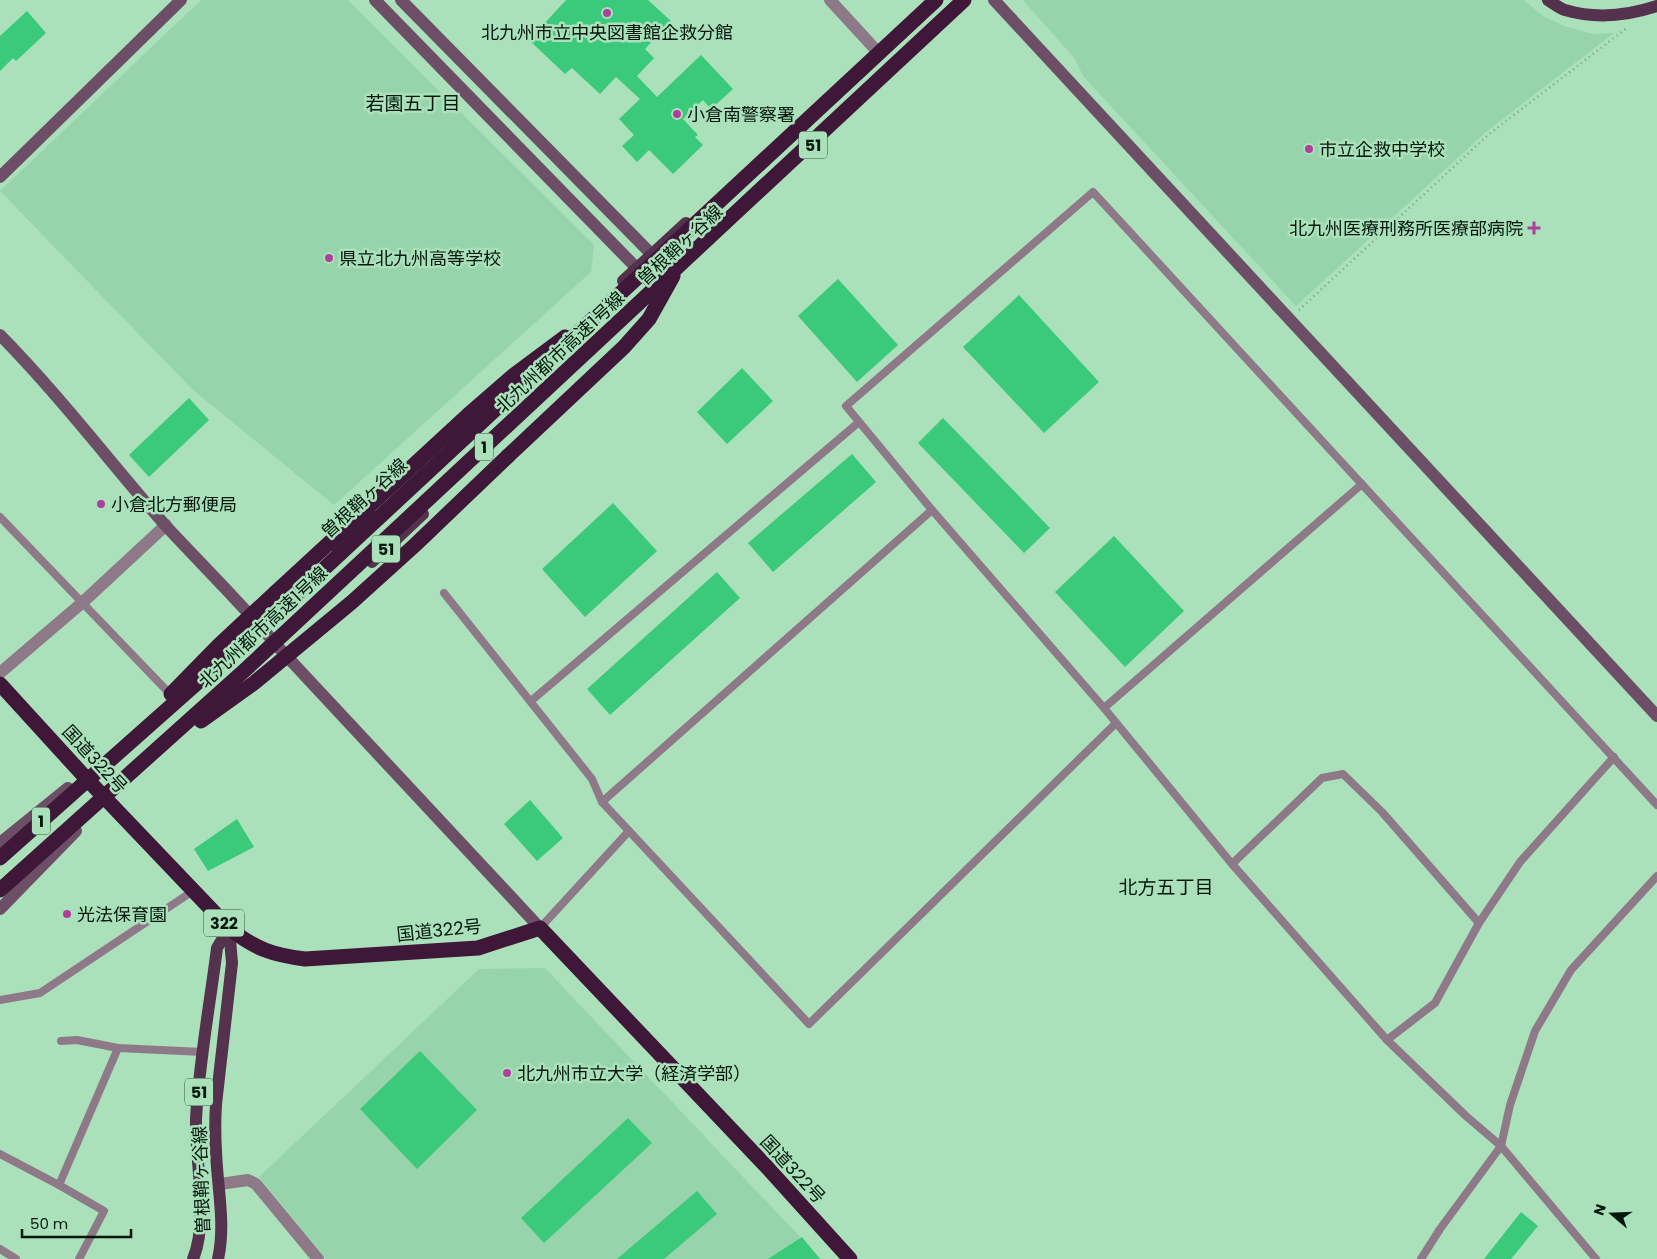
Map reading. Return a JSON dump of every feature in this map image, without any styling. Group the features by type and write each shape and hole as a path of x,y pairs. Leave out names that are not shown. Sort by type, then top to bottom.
{"highway":[{"name":"北九州都市高速1号線","path":"0,858 83,780 293,598 936,0"},
{"name":"北九州都市高速1号線","path":"0,891 245,670 965,0"},
{"path":"0,891 22,876 201,720 254,682 352,602 415,545 624,347 649,319 673,276"},
{"path":"83,780 218,646 468,415 514,375 565,337"},
{"name":"国道322号","path":"1,683 83,780 107,798 229,928 260,949 281,956 305,959 478,948 540,928 765,1165 850,1259"}],"main road":[{"name":"曽根鞘ヶ谷線","path":"83,780 255,619 530,372 636,268 929,0"},
{"name":"曽根鞘ヶ谷線","path":"107,798 279,648 407,529 541,399 965,0"},
{"path":"1548,0 1563,9 1602,16 1639,12 1657,6"},
{"name":"曽根鞘ヶ谷線","path":"193,1259 200,1236 196,1118 203,1052 217,948 229,928"},
{"name":"曽根鞘ヶ谷線","path":"218,1259 221,1239 220,1184 215,1126 232,963 229,928"}],"street":[{"path":"0,177 180,0"},
{"path":"376,0 658,290"},
{"path":"401,0 673,276"},
{"path":"830,0 876,50"},
{"path":"994,0 1657,716"},
{"path":"0,335 35,370 166,525 540,928"},
{"path":"1,683 83,602 166,525"},
{"path":"0,843 83,780"},
{"path":"0,909 107,798"},
{"path":"220,1184 248,1180 256,1184 318,1259"}],"lane":[{"path":"1596,1259 1500,1146 1387,1040 1232,864 1104,708 932,510 846,406 1093,192 1657,805"},
{"path":"531,701 859,422"},
{"path":"1104,708 1362,484"},
{"path":"602,802 932,510"},
{"path":"0,517 172,696"},
{"path":"444,593 592,779 602,802 809,1024 1116,723"},
{"path":"1387,1040 1436,1003 1479,923 1520,862 1614,757"},
{"path":"1232,864 1322,778 1344,774 1382,812 1479,923"},
{"path":"540,928 629,831"},
{"path":"1421,1259 1440,1229 1500,1146 1510,1105 1535,1031 1571,970 1657,876"},
{"path":"0,1000 40,993 193,890"},
{"path":"61,1041 77,1040 118,1048 203,1052"},
{"path":"60,1185 118,1048"},
{"path":"0,1154 60,1185 104,1212 79,1259"},
{"path":"0,1249 16,1259"}],"path":[{"path":"1290,319 1488,136 1625,30 1639,12"}],"shaded area":[{"name":"県立北九州高等学校","path":"201,0 348,0 594,245 591,272 334,505 193,390 0,191"},
{"name":"市立企救中学校","path":"1023,0 1524,0 1543,16 1564,26 1593,34 1614,33 1486,132 1296,306 1083,76 1075,59"},
{"name":"北九州市立大学（経済学部）","path":"545,968 821,1259 326,1259 259,1177 479,969"}],"building":[{"path":"566,0 648,0 671,21 645,49 654,58 637,76 657,97 701,55 733,89 711,109 703,100 683,119 698,135 695,137 703,145 673,174 649,150 637,162 622,146 634,135 619,119 640,99 616,77 600,94 572,68 565,74 529,40"},
{"path":"27,11 46,33 16,61 13,58 0,71 0,36"},
{"path":"838,279 898,345 857,382 798,316"},
{"path":"1019,295 1099,382 1044,433 963,347"},
{"path":"742,368 773,401 727,444 697,412"},
{"path":"189,398 209,420 149,477 129,455"},
{"path":"943,418 1050,528 1024,553 918,443"},
{"path":"852,454 876,482 773,572 748,543"},
{"path":"613,503 657,551 585,617 542,569"},
{"path":"1114,536 1184,611 1125,667 1055,592"},
{"path":"717,572 740,598 610,715 587,689"},
{"path":"530,800 563,838 537,861 504,824"},
{"path":"237,819 254,847 208,871 194,849"},
{"path":"420,1051 477,1110 417,1169 360,1109"},
{"path":"628,1118 652,1143 544,1243 521,1218"},
{"path":"697,1191 717,1214 664,1259 617,1259"},
{"path":"1521,1212 1538,1226 1511,1259 1484,1259"},
{"path":"802,1237 820,1259 768,1259"}],"place":[{"name":"北九州市立中央図書館企救分館","path":"607,13"},
{"name":"小倉南警察署","path":"677,114"},
{"name":"市立企救中学校","path":"1309,149"},
{"name":"北九州医療刑務所医療部病院","path":"1534,228"},
{"name":"県立北九州高等学校","path":"329,258"},
{"name":"小倉北方郵便局","path":"101,504"},
{"name":"光法保育園","path":"67,914"},
{"name":"北九州市立大学（経済学部）","path":"507,1073"}],"district":[{"name":"若園五丁目","path":"413,103"},
{"name":"北方五丁目","path":"1166,887"}]}
